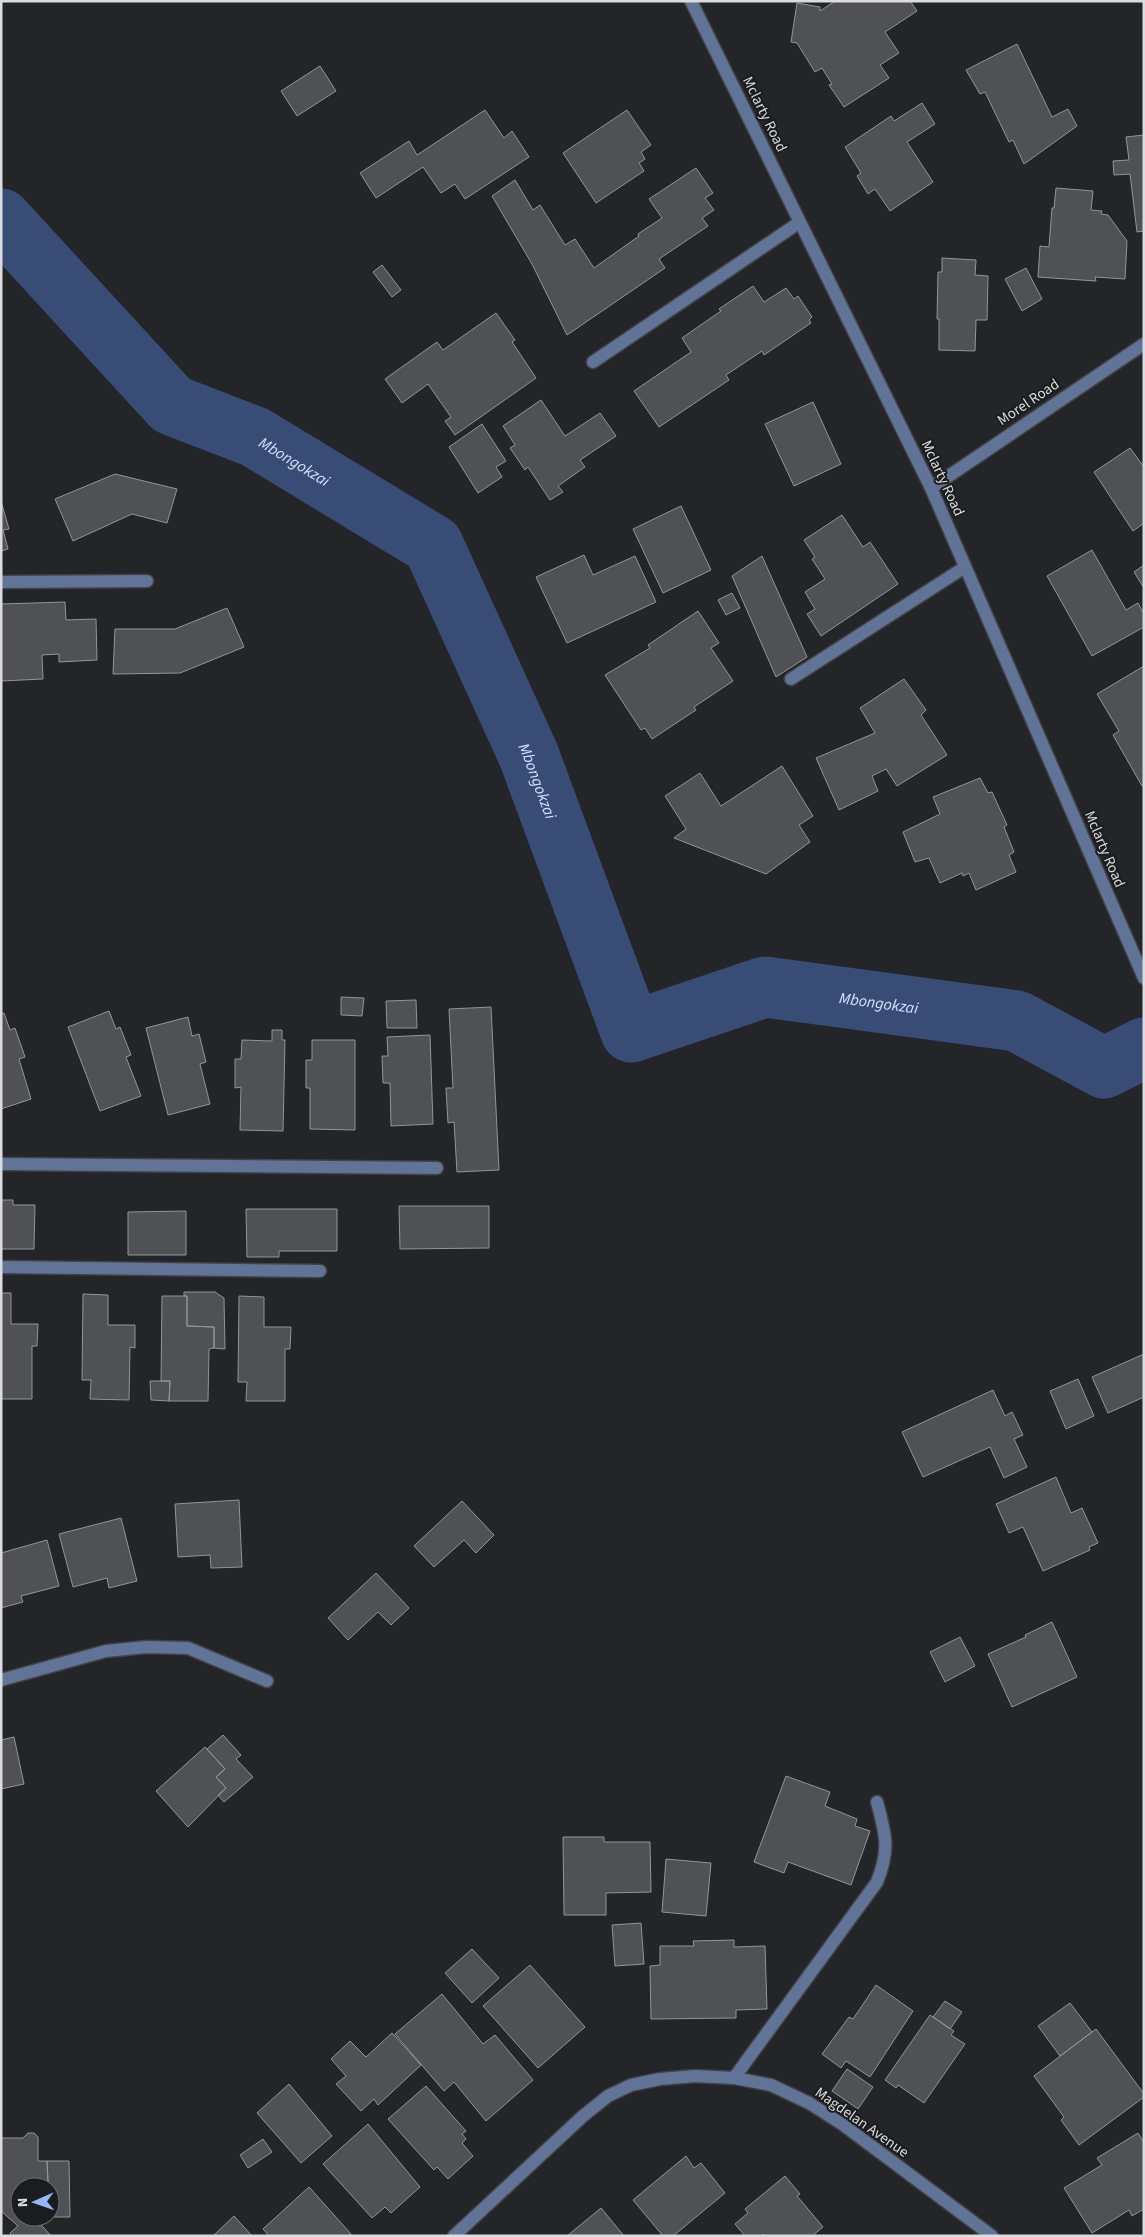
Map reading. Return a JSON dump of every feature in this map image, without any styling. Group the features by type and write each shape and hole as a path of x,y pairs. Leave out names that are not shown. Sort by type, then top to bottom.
{"street":[{"name":"Mclarty Road","path":"691,1 931,488 1144,978"},
{"path":"593,362 800,222"},
{"name":"Morel Road","path":"931,488 1144,344"},
{"path":"791,679 965,567"},
{"path":"1,582 147,581"},
{"path":"1,1164 437,1168"},
{"path":"1,1267 320,1271"},
{"path":"1,1680 106,1651 146,1647 188,1648 267,1681"},
{"path":"734,2078 877,1882 885,1863 886,1843 877,1802"},
{"name":"Magdelan Avenue","path":"454,2236 608,2096 631,2085 695,2076 734,2078 771,2085 809,2103 842,2124 992,2236"}],"building":[{"path":"835,1 910,1 917,11 885,32 899,53 880,65 889,78 844,107 829,85 832,84 822,68 815,72 797,43 791,42 797,3 820,7 820,11"},
{"path":"1017,44 1052,117 1068,109 1077,126 1024,164 1013,140 1009,142 985,92 980,94 966,70"},
{"path":"320,66 336,91 297,116 281,91"},
{"path":"922,103 935,124 907,142 933,182 890,211 875,189 868,194 857,176 861,173 845,147 891,116 894,121"},
{"path":"485,110 504,138 512,131 529,157 465,199 455,184 441,193 423,167 376,198 360,173 409,141 417,155"},
{"path":"627,110 651,145 641,152 645,159 639,163 644,171 596,203 563,153"},
{"path":"1144,135 1144,231 1137,232 1130,174 1114,175 1113,161 1129,160 1126,137"},
{"path":"696,168 713,193 705,198 714,210 702,218 708,226 659,259 665,268 567,335 532,264 492,196 515,180 533,210 540,205 565,245 575,239 594,268 662,218 649,199"},
{"path":"1056,188 1093,191 1091,210 1102,211 1101,214 1108,215 1127,241 1125,279 1095,277 1096,281 1038,277 1040,246 1049,247 1052,208 1054,208"},
{"path":"942,258 976,260 975,275 988,276 987,320 976,320 975,351 939,350 939,319 937,319 938,272 942,272"},
{"path":"382,265 401,290 392,297 373,272"},
{"path":"1026,268 1042,299 1022,311 1005,279"},
{"path":"753,286 764,302 786,288 794,299 798,296 812,317 809,320 811,323 764,355 762,351 726,375 729,380 659,427 634,391 691,352 682,338 721,311 719,309"},
{"path":"496,313 515,340 512,342 536,378 455,435 445,421 451,417 428,384 402,403 385,379 437,342 443,350"},
{"path":"541,400 565,436 600,413 616,436 580,460 585,467 558,486 563,492 550,500 528,467 525,470 510,448 515,445 503,426"},
{"path":"813,402 841,464 794,486 765,424"},
{"path":"482,424 506,461 496,467 502,477 478,493 449,447"},
{"path":"1130,448 1144,467 1144,523 1133,531 1094,472"},
{"path":"115,474 177,489 167,523 132,514 73,541 55,499"},
{"path":"1,501 9,529 3,530 8,549 1,551"},
{"path":"681,506 711,570 663,593 633,529"},
{"path":"842,515 863,547 870,542 898,584 821,636 807,614 815,609 805,592 825,579 812,559 815,557 804,540"},
{"path":"1092,550 1126,610 1138,603 1144,614 1144,627 1092,656 1047,576"},
{"path":"584,555 593,575 635,556 656,602 567,643 536,577"},
{"path":"762,556 807,657 776,677 732,576"},
{"path":"1144,565 1144,588 1134,572"},
{"path":"732,593 740,608 726,615 718,600"},
{"path":"65,602 66,620 96,619 97,660 59,662 59,654 42,655 43,679 1,681 1,604"},
{"path":"227,608 244,647 180,673 113,674 115,629 175,629"},
{"path":"698,611 719,643 711,648 733,681 694,707 696,710 652,739 645,728 641,730 605,675 650,648 648,645"},
{"path":"1144,666 1144,785 1142,786 1113,735 1119,731 1097,694"},
{"path":"904,679 926,710 921,715 947,755 897,786 886,769 872,776 878,791 839,810 816,758 875,733 860,708"},
{"path":"782,766 813,816 799,825 810,842 766,874 674,838 686,829 665,796 700,773 721,806"},
{"path":"980,778 988,793 992,792 1007,825 1004,827 1014,852 1009,855 1016,872 976,890 969,873 963,876 962,873 940,883 929,858 915,862 903,832 940,814 933,797"},
{"path":"341,997 364,998 362,1016 341,1015"},
{"path":"416,1000 417,1028 387,1028 386,1001"},
{"path":"491,1007 499,1170 457,1172 454,1122 448,1123 446,1088 453,1088 449,1009"},
{"path":"109,1011 116,1029 120,1027 131,1055 126,1057 141,1096 100,1111 68,1027"},
{"path":"4,1013 10,1030 15,1028 25,1057 19,1059 31,1099 1,1109 1,1014"},
{"path":"188,1017 192,1036 199,1034 206,1062 200,1064 210,1104 168,1115 146,1028"},
{"path":"272,1030 282,1030 282,1040 285,1040 283,1131 240,1130 241,1087 235,1088 235,1059 241,1059 242,1040 272,1041"},
{"path":"430,1035 433,1124 391,1126 390,1083 383,1083 382,1056 388,1056 387,1037"},
{"path":"312,1040 355,1040 355,1130 310,1129 310,1088 306,1088 306,1060 312,1060"},
{"path":"1,1200 13,1200 13,1205 35,1205 34,1249 1,1249"},
{"path":"399,1206 489,1206 489,1248 400,1249"},
{"path":"246,1209 337,1209 337,1251 279,1251 279,1257 247,1257"},
{"path":"186,1211 186,1255 128,1255 128,1212"},
{"path":"184,1292 215,1292 224,1298 225,1349 214,1348 214,1327 187,1326 187,1296 184,1296"},
{"path":"1,1293 11,1293 11,1324 38,1324 37,1346 32,1346 32,1399 1,1399"},
{"path":"83,1294 108,1295 108,1325 135,1325 135,1348 130,1347 129,1400 90,1399 91,1380 82,1380"},
{"path":"162,1296 187,1296 187,1326 214,1327 214,1348 209,1349 208,1401 169,1401 170,1381 161,1381"},
{"path":"239,1296 264,1297 264,1327 291,1327 290,1349 285,1349 285,1401 246,1401 247,1382 238,1382"},
{"path":"1144,1354 1144,1397 1108,1413 1092,1377"},
{"path":"1078,1379 1094,1416 1066,1429 1050,1391"},
{"path":"150,1381 170,1381 169,1401 151,1400"},
{"path":"993,1390 1005,1416 1012,1412 1023,1435 1014,1439 1027,1467 1004,1478 990,1447 923,1477 902,1432"},
{"path":"1056,1477 1071,1513 1082,1508 1098,1543 1089,1547 1090,1550 1043,1571 1023,1527 1009,1533 996,1504"},
{"path":"239,1500 242,1567 211,1568 210,1555 178,1557 175,1504"},
{"path":"462,1501 494,1535 476,1553 464,1540 434,1567 414,1546"},
{"path":"121,1518 137,1581 109,1588 107,1578 73,1587 59,1534"},
{"path":"47,1540 59,1586 21,1596 23,1602 1,1608 1,1553"},
{"path":"376,1573 409,1608 391,1625 378,1612 348,1640 328,1618"},
{"path":"1052,1622 1077,1677 1012,1707 988,1654 1026,1637 1025,1635"},
{"path":"960,1637 975,1666 945,1682 930,1652"},
{"path":"223,1735 241,1755 236,1759 253,1777 224,1802 218,1795 226,1788 216,1777 225,1769 207,1749"},
{"path":"14,1737 24,1784 1,1789 1,1740"},
{"path":"205,1747 225,1769 216,1777 226,1788 188,1827 156,1791"},
{"path":"786,1776 830,1792 825,1806 857,1819 855,1826 870,1831 851,1885 788,1862 784,1873 754,1862"},
{"path":"563,1837 604,1837 604,1842 650,1842 651,1892 606,1893 606,1915 564,1915"},
{"path":"666,1859 711,1863 706,1916 662,1912"},
{"path":"641,1923 644,1964 615,1966 612,1925"},
{"path":"734,1940 734,1947 765,1946 767,2009 736,2010 736,2018 651,2019 650,1966 660,1965 660,1946 694,1946 693,1941"},
{"path":"472,1949 499,1978 472,2003 445,1973"},
{"path":"530,1965 585,2027 538,2068 483,2006"},
{"path":"876,1985 913,2011 870,2077 846,2061 841,2068 822,2054 849,2017 853,2019"},
{"path":"442,1994 483,2044 495,2035 533,2080 486,2121 454,2082 444,2091 395,2034"},
{"path":"945,2001 962,2012 950,2029 933,2017"},
{"path":"1070,2003 1092,2032 1060,2056 1038,2026"},
{"path":"930,2015 954,2031 951,2035 965,2044 924,2103 898,2085 896,2088 885,2080"},
{"path":"1096,2029 1144,2094 1144,2097 1079,2145 1061,2120 1064,2117 1034,2076"},
{"path":"392,2033 421,2065 378,2105 374,2099 361,2111 336,2084 346,2076 331,2059 350,2041 366,2057"},
{"path":"847,2069 873,2087 858,2109 832,2091"},
{"path":"289,2084 332,2136 301,2163 257,2113"},
{"path":"426,2086 466,2131 462,2134 466,2139 462,2143 473,2156 448,2179 437,2167 434,2170 388,2119"},
{"path":"368,2124 420,2187 391,2213 385,2207 372,2218 323,2164"},
{"path":"28,2133 34,2133 38,2137 38,2161 47,2161 48,2177 10,2177 10,2219 1,2211 1,2138 23,2138"},
{"path":"1138,2133 1144,2143 1144,2209 1132,2216 1129,2210 1092,2233 1064,2188 1102,2165 1097,2158"},
{"path":"263,2139 272,2152 248,2168 240,2155"},
{"path":"686,2156 694,2168 701,2163 725,2193 673,2236 663,2236 633,2200"},
{"path":"47,2161 69,2161 70,2217 60,2217 60,2177 48,2177"},
{"path":"785,2176 800,2194 797,2196 823,2227 812,2236 765,2236 763,2234 761,2236 745,2236 735,2224 748,2213 745,2209"},
{"path":"309,2187 351,2234 350,2236 269,2236 263,2229"},
{"path":"601,2208 624,2236 567,2236"},
{"path":"234,2216 252,2236 213,2236"},
{"path":"17,2227 43,2227 51,2236 12,2236 10,2233"}],"waterway":[{"name":"Mbongokzai","path":"1,219 172,405 255,437 433,545 529,756 631,1032 765,987 1017,1021 1104,1068 1144,1048"}]}
